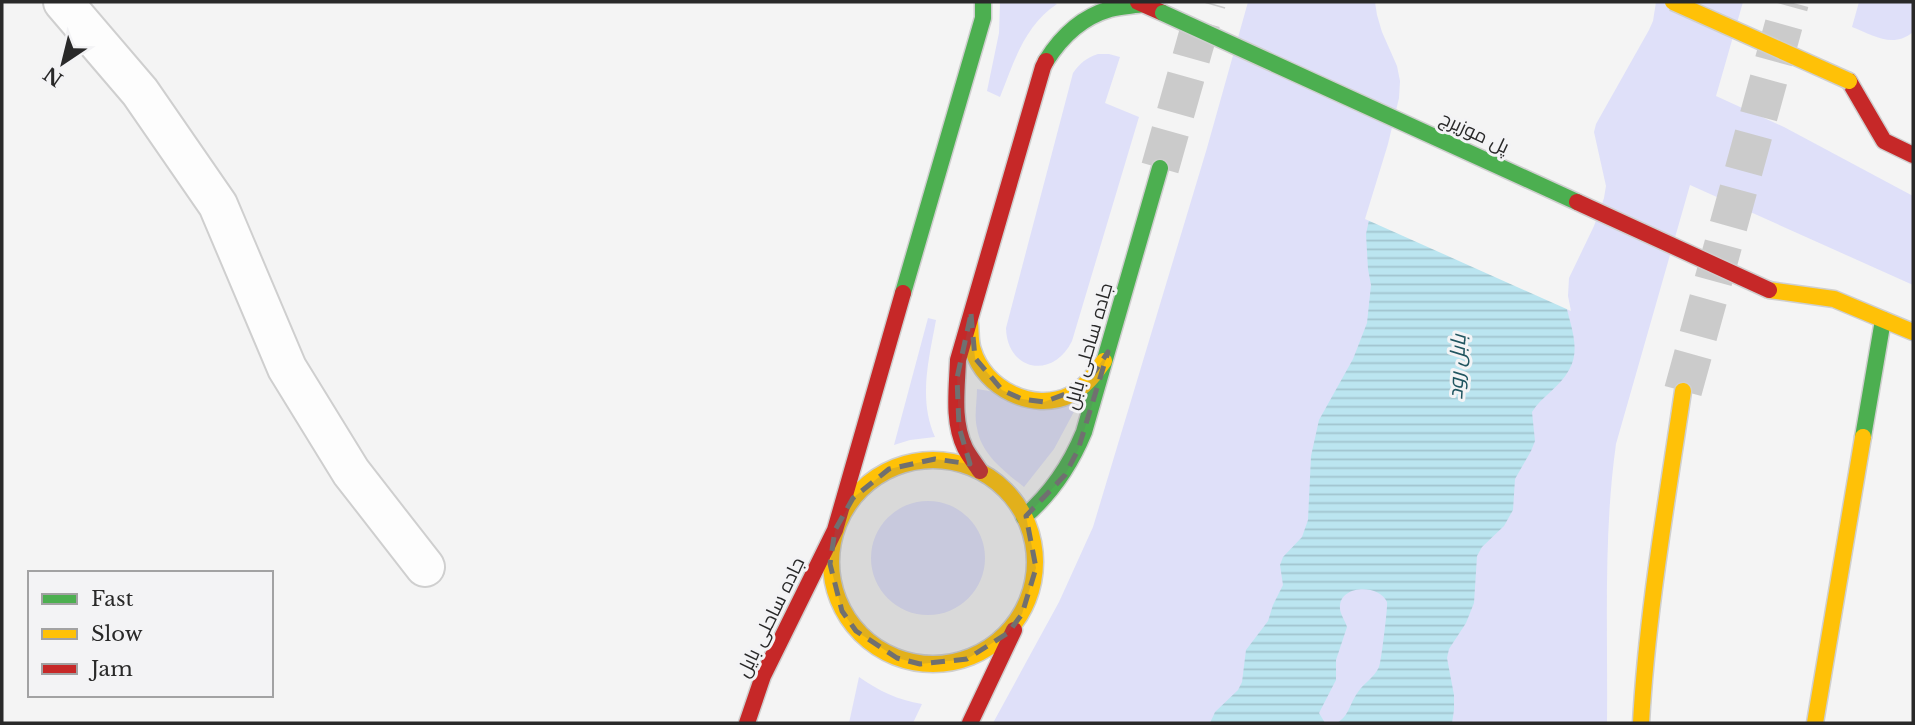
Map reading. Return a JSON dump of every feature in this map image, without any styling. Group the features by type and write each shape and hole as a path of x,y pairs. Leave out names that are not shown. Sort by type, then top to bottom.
{"main road":[{"path":"983,2 983,18 835,530 831,564 834,588 842,611 856,631 875,647 897,658 920,664 944,664 967,659 989,648 1008,633 1022,614"},
{"path":"1673,2 1849,81 1884,141 1911,154"},
{"path":"980,471 965,448 959,427 958,360 1043,67 1052,49 1090,17 1111,9 1141,3"},
{"name":"پل موزیرج","path":"1141,3 1769,290 1834,299 1883,320"},
{"name":"جاده ساحلی بابل","path":"1024,517 1036,508 1065,475 1078,450 1090,417 1160,168"},
{"path":"971,314 969,338 975,358 986,376 1002,390 1022,399 1044,402 1065,397 1084,387 1099,372 1108,352"},
{"path":"1815,723 1883,320 1913,332"},
{"path":"1641,723 1658,562 1683,391"},
{"path":"835,530 853,498 869,481 912,462 935,459 980,471 1000,484 1015,502 1034,544 1036,568 1032,591 970,723"},
{"name":"جاده ساحلی بایل","path":"747,723 762,676 835,530"}],"street":[{"path":"63,2 140,92 218,205 288,368 351,472 425,567"}],"highlighted area":[{"path":"971,314 975,358 1002,390 1022,399 1044,402 1084,387 1108,352 1078,450 1065,475 1026,516 1036,568 1022,614 1008,633 967,659 920,664 897,658 856,631 842,611 830,564 835,530 853,498 889,469 935,459 970,464 959,427 957,378"}],"shaded area":[{"path":"1000,2 1057,4 1028,34 1015,58 1000,97 987,91 999,33"},
{"path":"1248,2 1743,2 1716,96 1784,127 1913,196 1913,285 1690,185 1616,444 1609,513 1607,723 993,723 1059,602 1093,527"},
{"path":"1859,2 1913,2 1913,32 1898,40 1890,40 1852,27"},
{"path":"1098,54 1120,57 1105,103 1139,117 1072,341 1054,361 1032,365 1014,354 1008,343 1006,328 1073,73 1084,61"},
{"path":"928,318 936,320 926,379 927,408 935,437 894,445"},
{"path":"977,389 1077,406 1054,449 1024,487 994,461 983,446 976,423"},
{"path":"928,501 950,505 968,518 981,536 985,558 981,580 968,598 950,611 928,615 906,611 888,598 875,580 871,558 875,536 888,518 906,505"},
{"path":"859,677 889,694 922,704 913,723 849,723"}],"water":[{"name":"بابل رود","path":"1596,115 1565,286 1565,300 1575,344 1573,362 1561,381 1532,412 1535,441 1515,479 1513,510 1504,526 1482,547 1477,556 1474,603 1466,623 1449,649 1447,658 1454,695 1452,723 1337,723 1380,663 1387,602 1376,592 1361,589 1347,594 1340,606 1347,627 1336,660 1336,680 1319,713 1325,723 1210,723 1215,712 1238,690 1242,682 1246,650 1268,621 1283,585 1280,565 1283,557 1302,537 1308,520 1311,456 1319,420 1353,359 1367,323 1371,285 1366,234 1369,220"}],"pier":[{"path":"1375,2 1656,2 1649,30 1596,124 1594,132 1606,186 1594,226 1569,278 1571,311 1365,219 1388,144 1399,98 1400,81 1397,66 1382,32"}],"tunnel":[{"path":"1160,168 1207,2"},
{"path":"1683,391 1790,2"}],"traffic: fast":[{"path":"903,293 983,18 983,2"},
{"path":"1046,61 1065,36 1090,17 1110,9 1144,4"},
{"path":"1163,13 1577,202"},
{"path":"1024,517 1059,478 1084,432 1160,168"},
{"path":"1863,437 1883,320"}],"traffic: slow":[{"path":"1673,2 1849,81"},
{"path":"1769,290 1834,299 1913,332"},
{"path":"970,323 973,350 979,364 999,386 1026,399 1056,400 1070,395 1085,384 1104,361"},
{"path":"1641,723 1653,598 1683,391"},
{"path":"1815,723 1863,437"},
{"path":"933,460 972,468 990,477 1005,490 1018,505 1027,523 1035,562 1027,601 1018,619 1005,634 990,647 972,656 933,664 894,656 876,647 861,634 848,619 839,601 831,562 839,523 848,505 861,490 876,477 894,468 933,460"}],"traffic: jam":[{"path":"1138,2 1163,13"},
{"path":"980,471 965,448 958,427 958,360 1046,61"},
{"path":"1849,81 1884,141 1913,155"},
{"path":"1577,202 1769,290"},
{"path":"747,723 763,676 835,530 903,293"},
{"path":"970,723 1014,630"}]}
